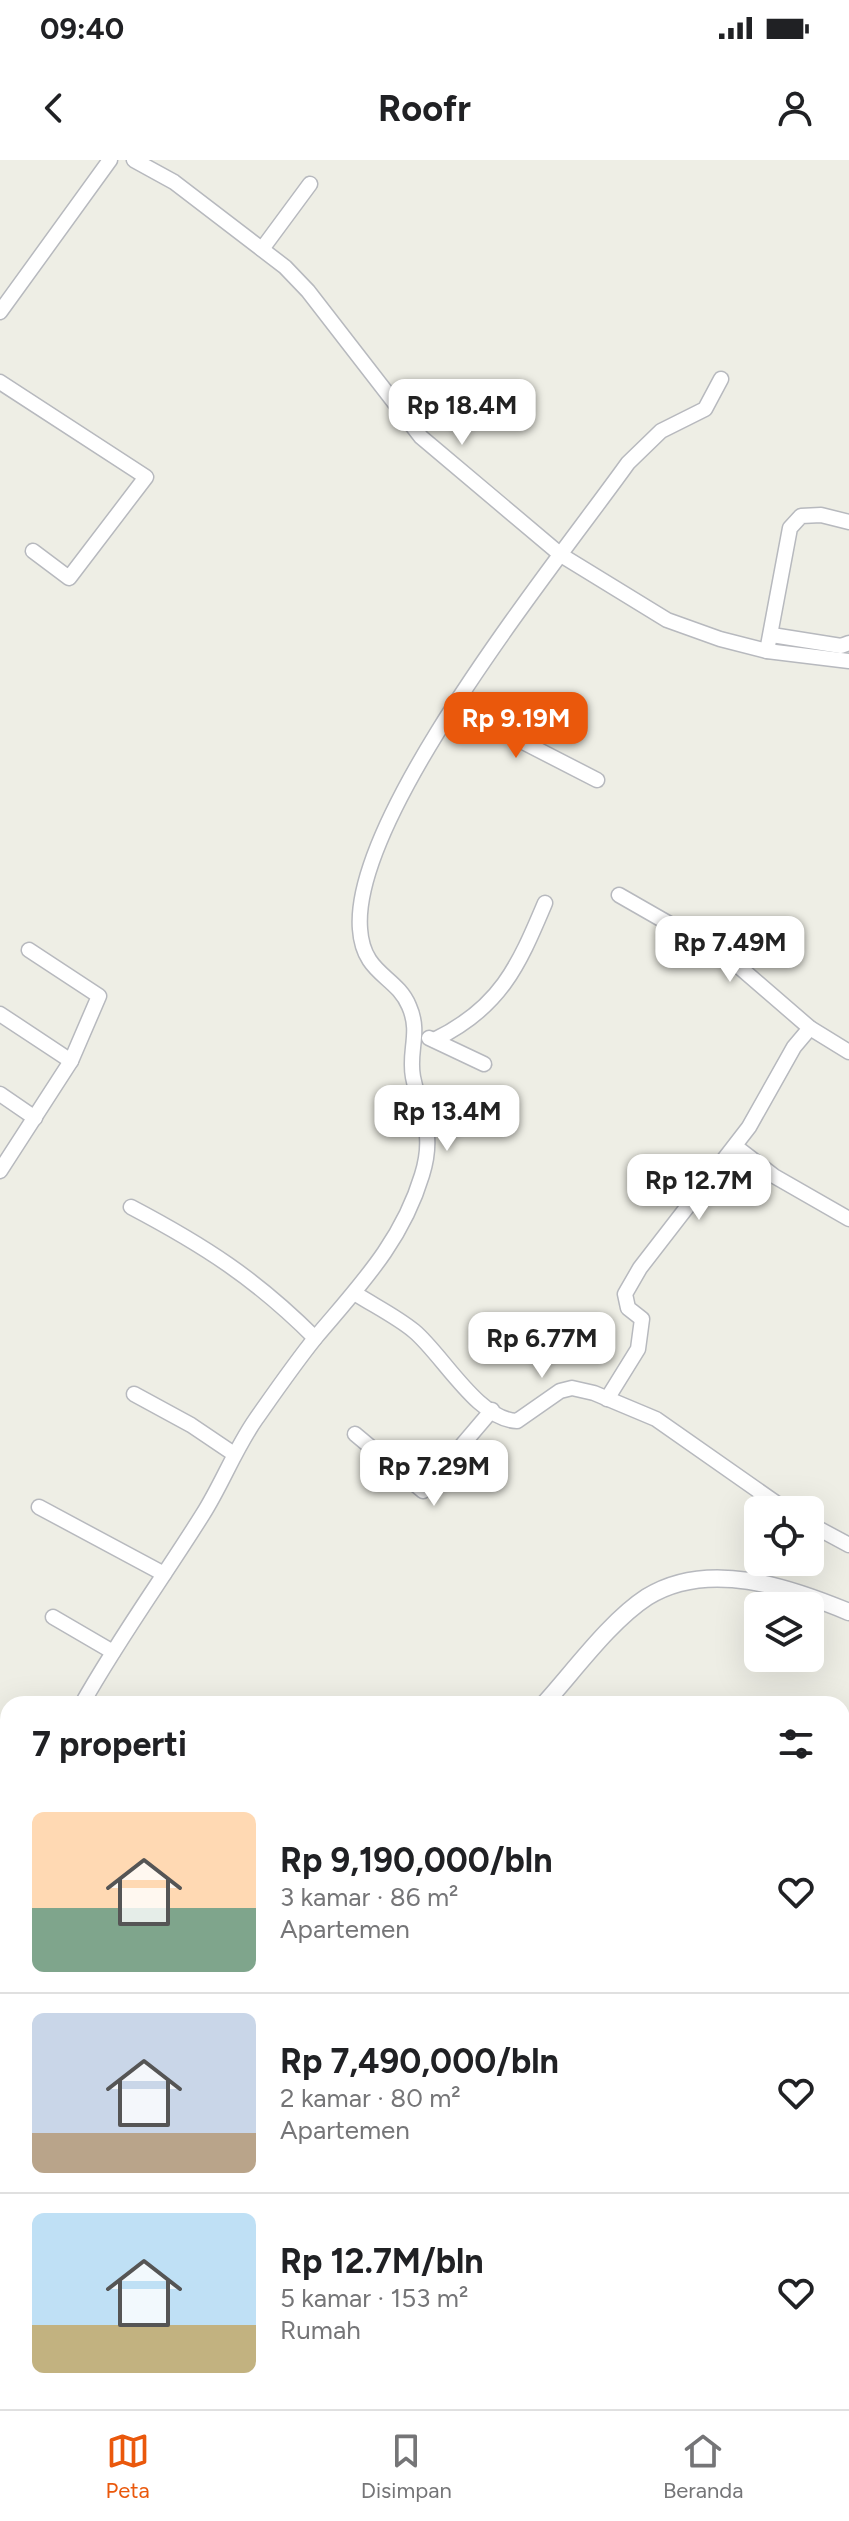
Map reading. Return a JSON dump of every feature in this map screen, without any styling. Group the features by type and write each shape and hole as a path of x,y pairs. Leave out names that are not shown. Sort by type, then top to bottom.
{"street":[{"path":"0,312 110,160"},
{"path":"139,161 174,182 262,249 308,291 421,437 561,555 667,620 720,639 767,651 849,661"},
{"path":"262,249 310,184"},
{"path":"87,1696 206,1510 234,1454 315,1338 356,1294 405,1225 428,1152 428,1123 413,1077 412,1057 417,1034 404,997 371,964 360,931 362,895 378,847 417,763 628,463 661,431 705,409 721,379"},
{"path":"0,382 146,477 69,578 33,551"},
{"path":"767,651 790,528 801,516 821,515 849,522"},
{"path":"772,635 841,646 849,643"},
{"path":"460,700 525,743 597,780"},
{"path":"619,895 729,958 810,1028 849,1052"},
{"path":"434,1040 476,1016 504,987 518,965 545,903"},
{"path":"0,1171 71,1061 99,996 29,950"},
{"path":"0,1014 71,1061"},
{"path":"607,1399 643,1337 642,1319 628,1308 625,1294 640,1268 767,1100 794,1047 810,1028"},
{"path":"417,1034 484,1064"},
{"path":"0,1094 35,1118"},
{"path":"735,1146 774,1176 849,1219"},
{"path":"131,1207 221,1257 273,1297 315,1338"},
{"path":"356,1294 413,1330 502,1418 517,1421 548,1398 572,1388 607,1399 667,1426 766,1496"},
{"path":"134,1394 191,1425 234,1454"},
{"path":"355,1434 423,1491 492,1410"},
{"path":"39,1507 164,1574"},
{"path":"824,1532 849,1545"},
{"path":"551,1696 646,1598 682,1583 707,1580 763,1583 849,1612"},
{"path":"53,1617 113,1652"}]}
